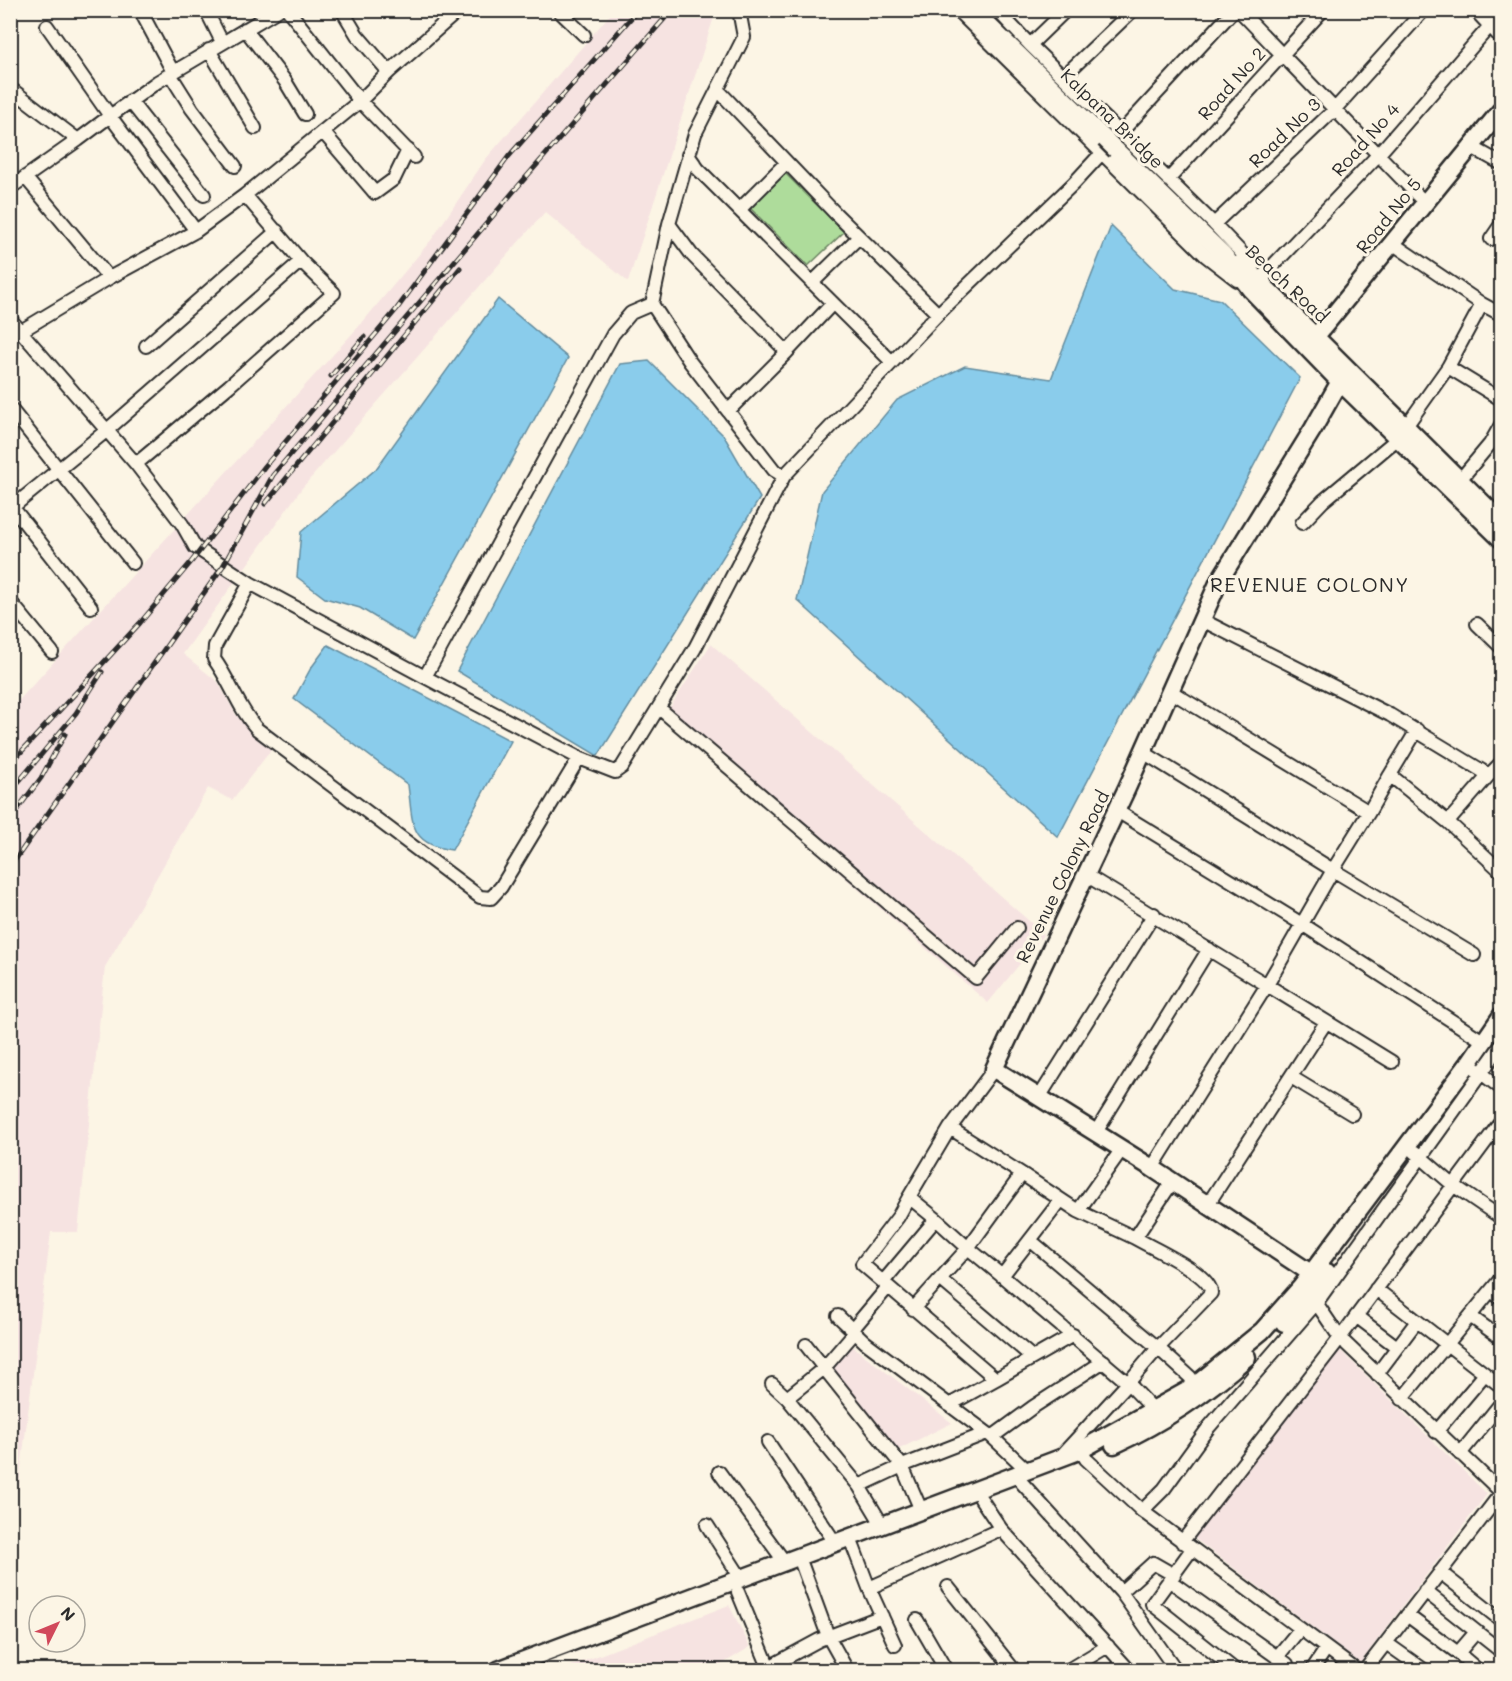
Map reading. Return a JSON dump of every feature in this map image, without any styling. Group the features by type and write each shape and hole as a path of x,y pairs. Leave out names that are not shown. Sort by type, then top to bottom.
{"street":[{"path":"140,10 192,109 235,166"},
{"path":"206,10 222,42"},
{"path":"109,278 16,181 172,73 278,10"},
{"path":"288,10 360,101 411,153 394,179 375,193 323,132"},
{"path":"342,10 357,35 389,72"},
{"path":"21,331 109,278 196,231 245,195 360,101 459,10"},
{"path":"558,10 584,35"},
{"path":"739,10 744,37 695,134 669,224 652,304 690,362 774,470 784,476"},
{"path":"957,10 1108,147 1206,256 1250,289"},
{"name":"Kalpana Bridge","path":"973,10 1108,147 1224,255"},
{"path":"997,10 1214,224 1265,283"},
{"path":"1030,45 1066,10"},
{"path":"1064,76 1133,10"},
{"path":"10,319 136,464 182,524 195,547 250,583 424,677 579,758 615,772 622,767 695,648 784,476 938,314 1108,147 1234,10"},
{"path":"1239,10 1425,203"},
{"name":"Road No 2","path":"1168,180 1323,10"},
{"name":"Road No 3","path":"1214,224 1334,111 1424,10"},
{"path":"1474,10 1502,39"},
{"name":"Road No 4","path":"1265,283 1502,12"},
{"path":"47,26 110,116 196,231"},
{"path":"245,29 285,81 305,114"},
{"path":"209,50 255,128"},
{"path":"10,88 78,140"},
{"path":"718,90 786,163 938,314"},
{"path":"130,101 204,195"},
{"name":"Road No 5","path":"1311,342 1470,146 1502,110"},
{"path":"1470,146 1502,164"},
{"path":"688,155 739,210 892,362"},
{"path":"739,210 786,163"},
{"path":"136,464 229,386 334,292 301,261 245,195"},
{"path":"1491,239 1502,223"},
{"path":"669,224 692,255 786,352"},
{"path":"146,346 277,231"},
{"path":"812,283 859,237"},
{"path":"1392,243 1502,315"},
{"name":"Beach Road","path":"1224,255 1240,262 1265,283 1311,342"},
{"name":"Beach Road","path":"1224,255 1250,289 1311,342 1502,540"},
{"path":"91,607 11,507 106,431 301,261"},
{"path":"728,411 833,303"},
{"path":"424,677 613,334 632,313 652,304"},
{"path":"1302,523 1323,501 1401,433 1448,367 1482,304"},
{"path":"1448,367 1502,400"},
{"name":"Revenue Colony Road","path":"993,1068 1117,811 1219,581 1343,375"},
{"path":"13,416 60,470 134,563"},
{"path":"1459,481 1490,444 1502,423"},
{"name":"Beach Road","path":"1401,433 1459,481 1502,522"},
{"path":"250,583 215,646 214,659 229,679 244,715 257,729 480,897 491,898 501,887 579,758"},
{"path":"10,601 52,652"},
{"path":"1202,620 1417,730 1489,775"},
{"path":"1477,624 1502,648"},
{"path":"1170,691 1370,812"},
{"path":"659,708 976,978 1017,928"},
{"path":"1152,1168 1267,985 1417,730"},
{"path":"1143,752 1474,955"},
{"path":"1448,822 1502,762"},
{"path":"1390,775 1448,822 1502,872"},
{"path":"1117,811 1302,924 1483,1041"},
{"path":"1086,875 1154,914 1392,1062"},
{"path":"1040,1096 1154,914"},
{"path":"1096,1132 1209,949"},
{"path":"527,1671 921,1510 1024,1476 1152,1428 1191,1404 1270,1338 1310,1290 1414,1151 1483,1041 1502,1015"},
{"path":"1208,1204 1326,1022"},
{"path":"1478,1070 1502,1031"},
{"path":"1142,1511 1164,1489 1414,1151 1478,1070 1502,1044"},
{"path":"996,1379 862,1264 898,1217 950,1128 993,1068 1208,1204 1310,1290 1340,1338 1501,1493 1365,1671"},
{"path":"1478,1070 1502,1089"},
{"path":"1291,1077 1352,1114"},
{"path":"1138,1618 1172,1578 1187,1546 1502,1120"},
{"path":"795,1561 853,1546 981,1498 1060,1457 1211,1293 1212,1289 1203,1277 1135,1238 1078,1211 950,1128"},
{"path":"1078,1211 1122,1149"},
{"path":"1414,1151 1453,1185 1501,1217"},
{"path":"913,1309 968,1248 1022,1174"},
{"path":"1135,1238 1173,1181"},
{"path":"909,1197 1104,1361 1155,1411"},
{"path":"1002,1276 1061,1200"},
{"path":"787,1398 824,1368 936,1219"},
{"path":"1030,1240 1158,1348 1190,1377 1195,1386"},
{"path":"1402,1399 1502,1277"},
{"path":"940,1279 1032,1357"},
{"path":"1376,1289 1502,1387"},
{"path":"1060,1457 1083,1454 1195,1386 1310,1290"},
{"path":"1491,1291 1502,1299"},
{"path":"838,1316 854,1331 989,1435 1121,1592 1176,1671"},
{"path":"1356,1316 1398,1347"},
{"path":"1470,1316 1502,1339"},
{"path":"1377,1374 1417,1321"},
{"path":"949,1405 1073,1335"},
{"path":"806,1345 902,1466 921,1510"},
{"path":"859,1486 902,1466 989,1435 1104,1361"},
{"path":"1436,1432 1485,1374"},
{"path":"772,1384 787,1398 859,1486 884,1526"},
{"path":"1460,1454 1502,1402"},
{"path":"768,1442 836,1544"},
{"path":"1083,1454 1142,1511 1356,1671"},
{"path":"719,1472 795,1561 847,1671"},
{"path":"981,1498 1001,1529 1129,1671"},
{"path":"707,1525 740,1585 770,1669 830,1635 882,1616"},
{"path":"869,1588 1001,1529"},
{"path":"853,1546 895,1645"},
{"path":"1121,1592 1153,1563 1287,1664 1282,1671"},
{"path":"1440,1572 1502,1621"},
{"path":"498,1671 740,1585"},
{"path":"948,1587 1014,1671"},
{"path":"1425,1592 1502,1652"},
{"path":"1152,1604 1235,1671"},
{"path":"1407,1615 1478,1671"},
{"path":"917,1620 946,1671"},
{"path":"1277,1657 1300,1629"},
{"path":"1458,1653 1476,1632"},
{"path":"1386,1643 1424,1671"},
{"path":"1068,1671 1108,1646"},
{"path":"1312,1671 1326,1649"}],"shaded area":[{"path":"613,11 714,11 715,14 628,282 545,212 302,488 183,654 218,682 236,715 272,749 232,800 208,788 105,967 78,1232 51,1232 11,1547 11,709 361,324 432,239 485,160"},
{"path":"711,644 1044,934 988,1003 663,718"},
{"path":"851,1345 952,1423 893,1452 828,1367"},
{"path":"1340,1350 1487,1494 1360,1663 1194,1538"},
{"path":"729,1605 750,1647 716,1668 717,1670 561,1670"}],"green space":[{"path":"784,172 844,232 808,266 750,208"}],"water":[{"path":"1111,226 1175,289 1220,300 1300,378 1058,837 797,600 822,491 897,400 965,366 1051,379"},
{"path":"498,299 568,358 413,640 360,608 325,598 297,577 301,532 376,469"},
{"path":"649,361 724,436 760,498 598,756 457,671 620,364"},
{"path":"328,645 511,741 452,850 427,843 420,837 415,829 408,785 294,699 311,668"}],"railway":[{"path":"10,764 140,623 192,561 265,466 396,310 509,156 638,10"},
{"path":"10,867 223,566 273,475 514,191 672,10"},
{"path":"265,504 460,268"},
{"path":"331,376 364,337"},
{"path":"10,792 76,713 102,672"},
{"path":"10,819 41,778 65,734"}],"district":[{"name":"REVENUE COLONY","path":"1310,585"}]}
